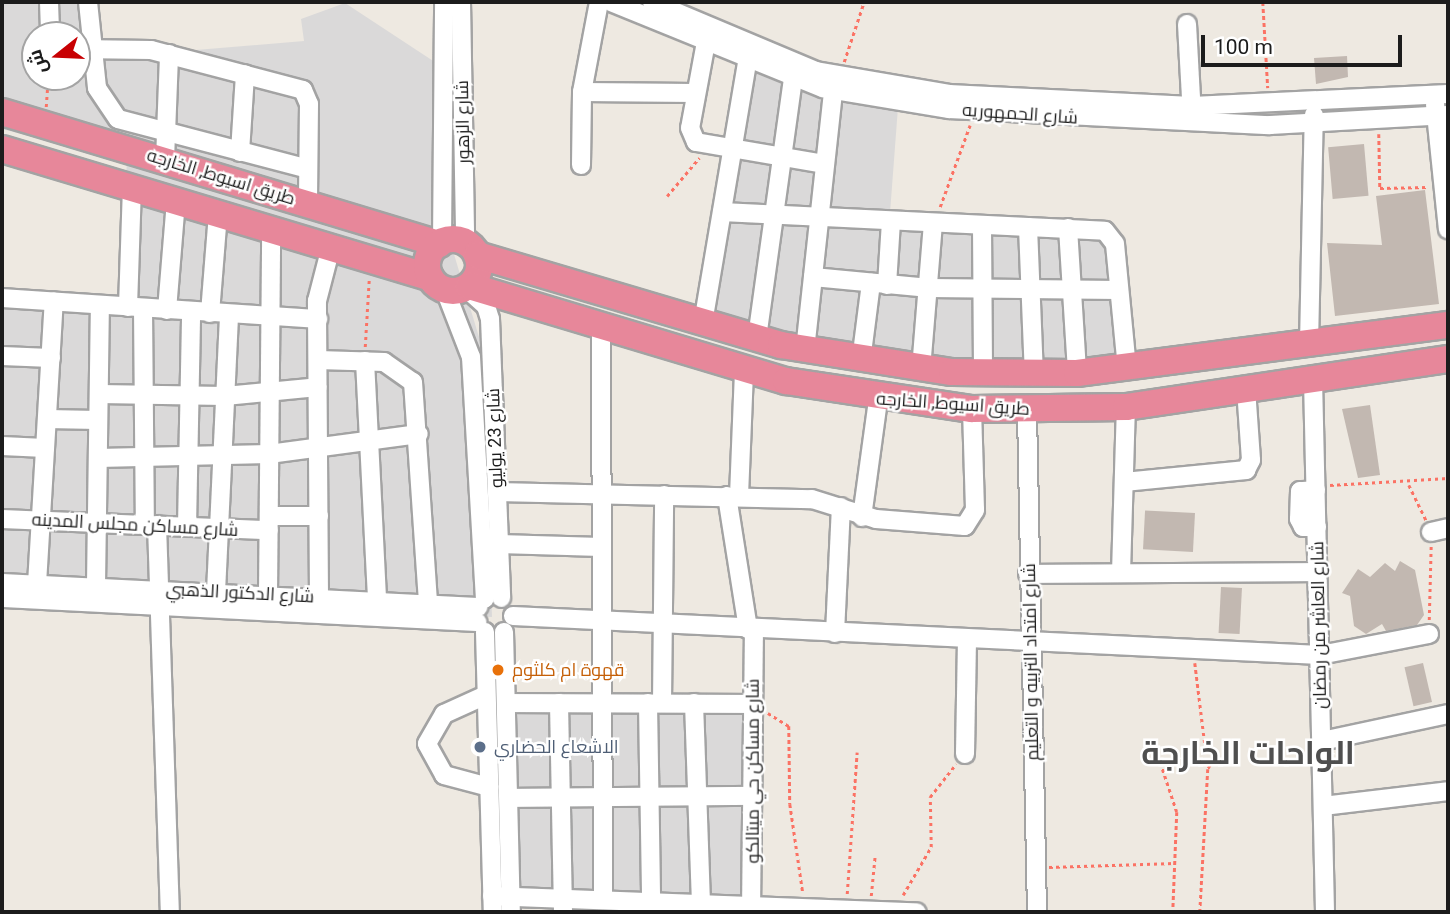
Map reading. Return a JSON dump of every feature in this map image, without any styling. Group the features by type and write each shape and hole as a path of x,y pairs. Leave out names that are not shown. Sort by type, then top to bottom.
{"highway":[{"name":"طريق اسيوط, الخارجه","path":"2,112 456,246 703,323 805,350 861,361 983,374 1077,373 1448,325"},
{"name":"طريق اسيوط, الخارجه","path":"2,149 744,370 878,400 1027,411 1126,407 1448,359"},
{"path":"456,246 478,272 453,285 429,255 456,246"}],"street":[{"path":"49,2 50,21"},
{"path":"87,21 88,2"},
{"name":"شارع الزهور","path":"444,2 456,246"},
{"name":"شارع الزهور","path":"456,246 461,2"},
{"path":"581,165 582,92 599,2"},
{"name":"شارع الجمهوريه","path":"611,2 706,42 749,53 834,84"},
{"name":"شارع الجمهوريه","path":"652,2 793,77 907,95 1052,110"},
{"path":"1187,24 1192,115"},
{"path":"706,42 690,128 695,142 709,147 825,164"},
{"path":"91,49 169,54 245,74 306,94 308,204"},
{"path":"703,323 749,53"},
{"path":"165,160 169,54"},
{"path":"91,66 107,110 167,133 308,169"},
{"path":"240,152 245,74"},
{"path":"757,338 793,77"},
{"path":"805,350 834,84"},
{"path":"582,92 695,93"},
{"path":"1441,94 1442,187 1448,229"},
{"name":"شارع الجمهوريه","path":"1192,115 1269,105 1441,94"},
{"name":"شارع الجمهوريه","path":"907,95 975,112 1052,110 1192,115 1314,124 1442,115"},
{"path":"1309,345 1314,104"},
{"path":"132,188 136,307 144,395 144,458 156,596 170,912"},
{"path":"167,310 176,201"},
{"path":"722,212 933,224 1068,228 1111,236 1127,368"},
{"path":"210,313 218,214"},
{"path":"861,361 891,222"},
{"path":"922,369 933,224"},
{"path":"982,226 983,374"},
{"path":"1028,227 1034,375"},
{"path":"1068,228 1077,373"},
{"path":"268,595 271,230"},
{"path":"319,597 317,320 331,247"},
{"path":"813,277 929,288 1119,290"},
{"name":"شارع 23 يوليو","path":"453,285 486,306 490,319 499,544 485,612"},
{"name":"شارع 23 يوليو","path":"453,285 473,369 485,612 492,904"},
{"path":"2,300 317,320"},
{"path":"37,584 54,302"},
{"path":"96,585 100,305"},
{"path":"187,527 191,311"},
{"path":"216,592 229,314"},
{"path":"601,328 603,899"},
{"path":"2,356 51,358"},
{"path":"318,360 365,361 406,372 416,394 428,604"},
{"path":"365,361 377,601"},
{"name":"شارع مساكن حي ميتالكو","path":"744,370 733,496 751,629 752,909"},
{"name":"شارع العاشر من رمضان","path":"1313,379 1325,912"},
{"path":"99,394 225,396 318,387"},
{"path":"1124,482 1246,470 1251,460 1246,389"},
{"path":"862,517 878,400"},
{"path":"1121,573 1126,407"},
{"path":"497,492 813,499 841,507 862,517 971,523 972,409"},
{"name":"شارع امتداد التربيه و التعليم","path":"1027,411 1028,574 1037,912"},
{"path":"47,419 98,420"},
{"path":"98,458 269,454 419,435"},
{"path":"2,446 45,448"},
{"path":"652,901 649,797 663,625 664,495"},
{"path":"835,634 841,507"},
{"name":"شارع مساكن مجلس المدينه","path":"2,519 219,528 319,516"},
{"path":"499,544 601,547"},
{"path":"1028,574 1318,572"},
{"name":"شارع الدكتور الذهبي","path":"2,583 96,585 156,596 485,612"},
{"name":"شارع الدكتور الذهبي","path":"2,598 156,596 216,592 428,604 485,612"},
{"path":"485,612 513,616 835,634 1194,652 1320,655 1429,634"},
{"path":"485,612 504,632"},
{"path":"511,904 504,632 513,616"},
{"path":"965,754 967,640"},
{"path":"486,695 444,714 427,744 444,775 489,787"},
{"path":"506,703 753,704"},
{"path":"559,703 563,905"},
{"path":"694,703 701,903"},
{"path":"1322,741 1448,714"},
{"path":"1323,806 1448,791"},
{"path":"509,798 753,796"},
{"path":"492,904 563,905 603,899 701,903 752,909 917,912"}],"path":[{"path":"834,84 864,2"},
{"path":"1263,2 1269,105"},
{"path":"45,124 47,91"},
{"path":"933,224 975,112"},
{"path":"1379,120 1380,188 1442,187"},
{"path":"667,196 709,147"},
{"path":"365,361 370,259"},
{"path":"1316,488 1409,485 1448,478"},
{"path":"1409,485 1440,530 1429,634"},
{"path":"1194,652 1205,745 1217,753 1209,769 1200,912"},
{"path":"753,704 789,726 790,804 805,910"},
{"path":"1156,749 1177,812 1173,912"},
{"path":"846,910 857,752"},
{"path":"894,912 930,848 930,797 965,754"},
{"path":"870,910 875,855"},
{"path":"1036,868 1175,863"}],"shaded area":[{"path":"2,2 93,2 102,39 184,51 304,41 301,19 345,3 453,74 453,251 482,347 492,617 2,590 2,291 117,299 127,162 2,129"},
{"path":"739,48 899,94 890,213 1116,226 1132,356 1058,363 884,359 699,308"},
{"path":"500,692 756,696 752,909 496,904"}],"building":[{"path":"1347,56 1348,77 1316,84 1314,58"},
{"path":"1364,144 1369,196 1333,199 1328,147"},
{"path":"1425,190 1439,304 1335,316 1327,243 1382,245 1376,196"},
{"path":"1370,405 1380,475 1358,478 1342,409"},
{"path":"1145,510 1195,513 1193,552 1143,549"},
{"path":"1400,561 1415,570 1424,615 1417,625 1386,631 1382,624 1366,634 1354,626 1350,596 1342,593 1358,569 1370,577 1385,563 1395,571"},
{"path":"1221,587 1242,588 1240,634 1219,633"},
{"path":"1423,663 1432,702 1413,706 1404,667"}],"place":[{"name":"قهوة ام كلثوم","path":"498,670"},
{"name":"الاشعاع الحضاري","path":"480,747"}],"district":[{"name":"الواحات الخارجة","path":"1248,753"}]}
